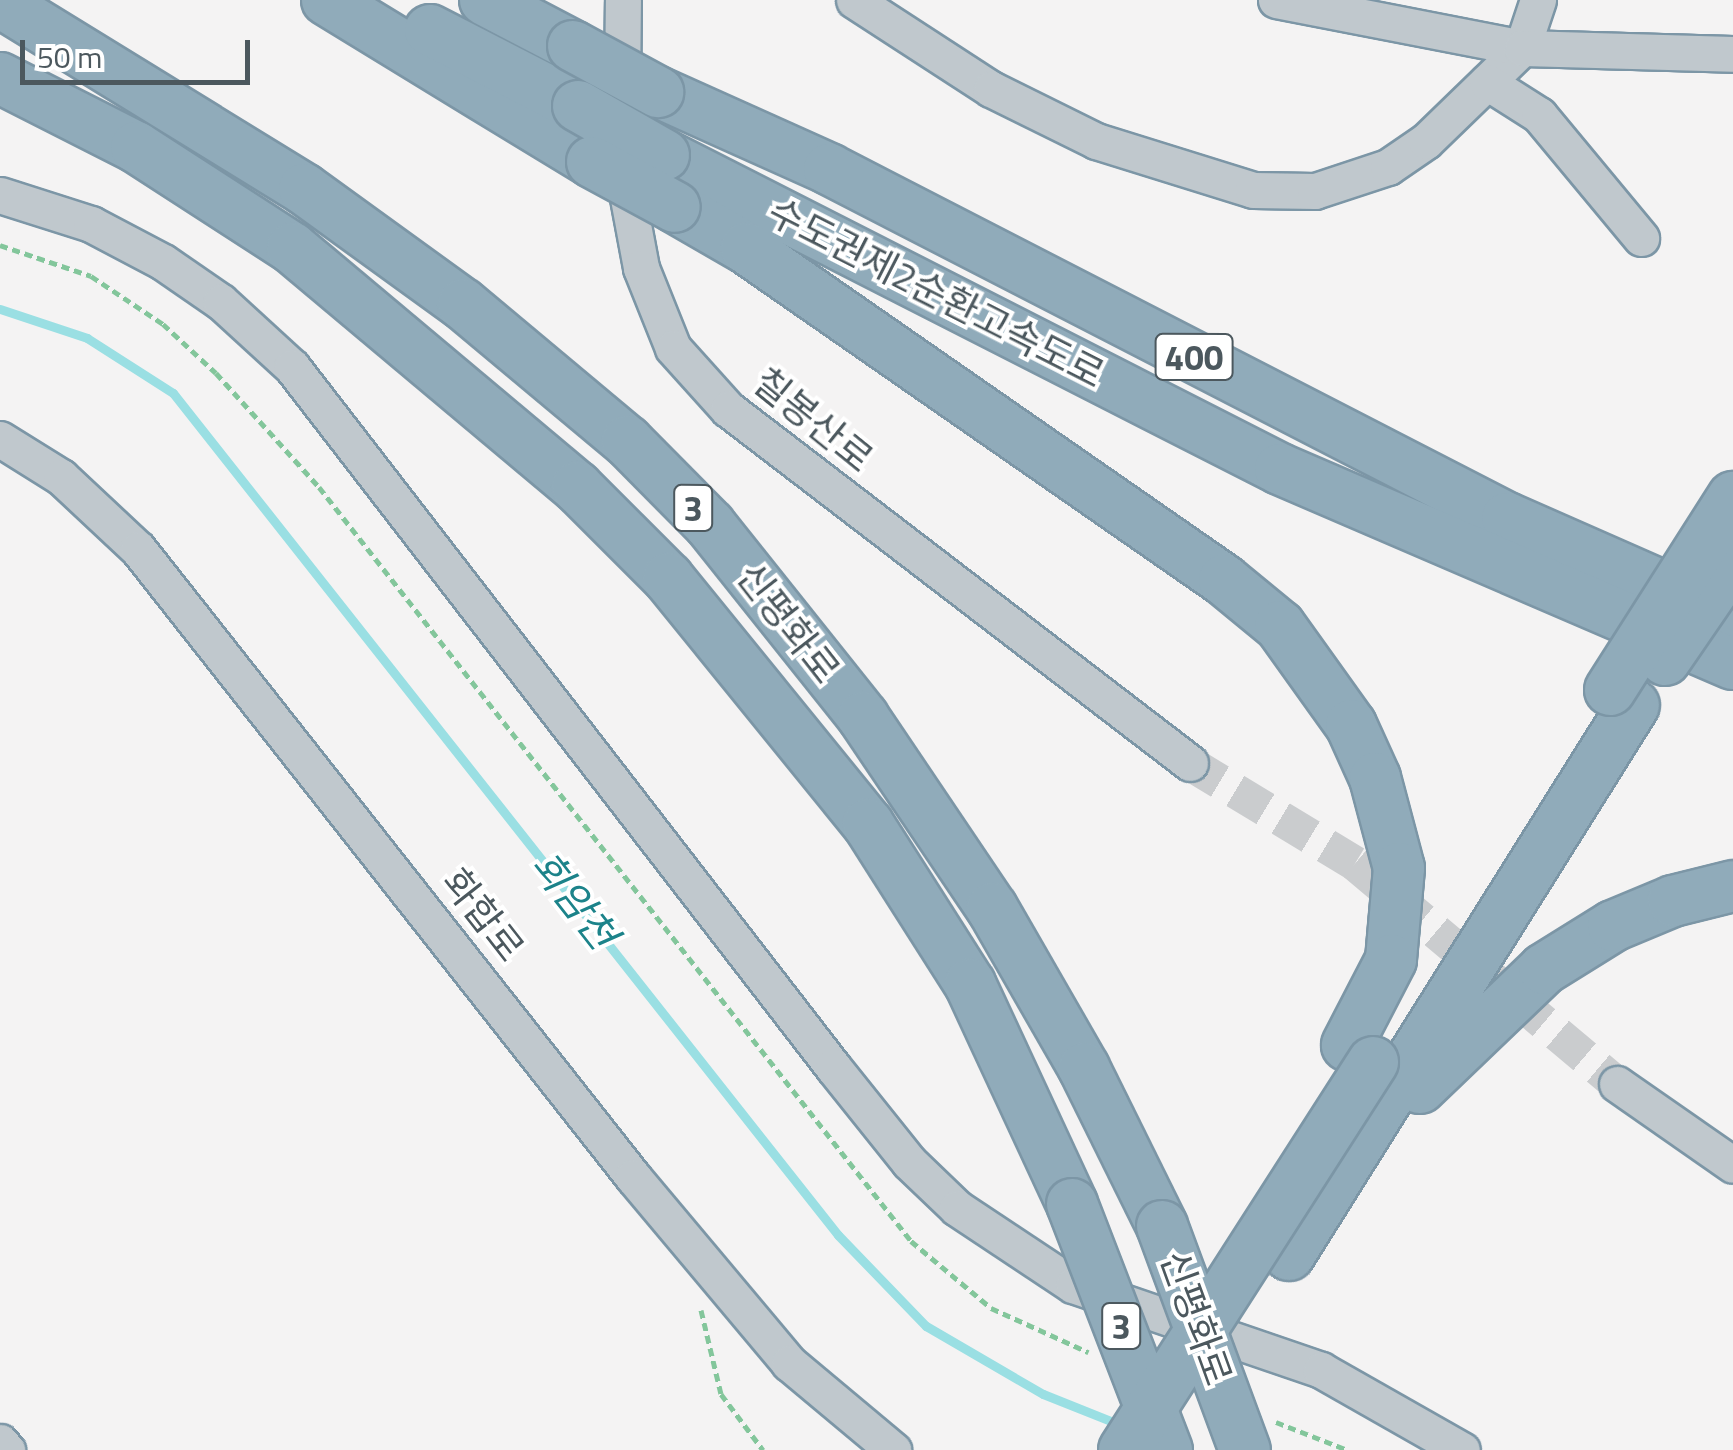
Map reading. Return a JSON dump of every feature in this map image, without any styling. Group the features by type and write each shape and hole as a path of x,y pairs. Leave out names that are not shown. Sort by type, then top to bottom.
{"highway":[{"path":"327,0 592,162 746,248 1224,580 1280,626 1352,726 1375,778 1399,868 1384,1070 1289,1255 1166,1450"},
{"name":"수도권제2순환고속도로","path":"367,0 1280,469 1733,664"},
{"name":"수도권제2순환고속도로","path":"485,0 658,92 829,169 1508,518 1733,617"},
{"name":"신평화로","path":"0,2 304,189 463,304 627,441 710,525 863,717 992,908 1084,1068 1162,1226 1245,1450"},
{"name":"신평화로","path":"0,78 136,147 292,248 577,487 668,578 868,824 970,984 1072,1204 1166,1450"},
{"path":"1124,1450 1192,1344 1384,1070 1622,697 1733,497"},
{"path":"1508,518 1733,590"},
{"path":"1622,697 1733,561"},
{"path":"1384,1070 1612,926 1673,900 1733,886"}],"street":[{"name":"칠봉산로","path":"623,0 620,158 641,268 673,348 728,409 1190,763"},
{"path":"854,0 991,88 1096,141 1252,190 1315,191 1388,167 1426,141 1522,48 1538,0"},
{"path":"1276,0 1522,48 1733,54"},
{"path":"1487,82 1540,115 1641,238"},
{"path":"0,196 91,224 162,262 221,302 292,367 854,1094 909,1162 957,1208 1073,1285 1321,1370 1462,1450"},
{"name":"화합로","path":"0,438 62,477 138,549 789,1363 893,1450"},
{"path":"1617,1084 1733,1166"},
{"path":"0,1442 7,1450"}],"path":[{"path":"708,1265 700,1295 708,1353 736,1420 764,1450"}],"waterway":[{"name":"회암천","path":"0,309 87,338 173,393 838,1235 926,1326 1043,1394 1121,1425"}],"tunnel":[{"path":"1190,763 1355,863 1617,1084"}]}
